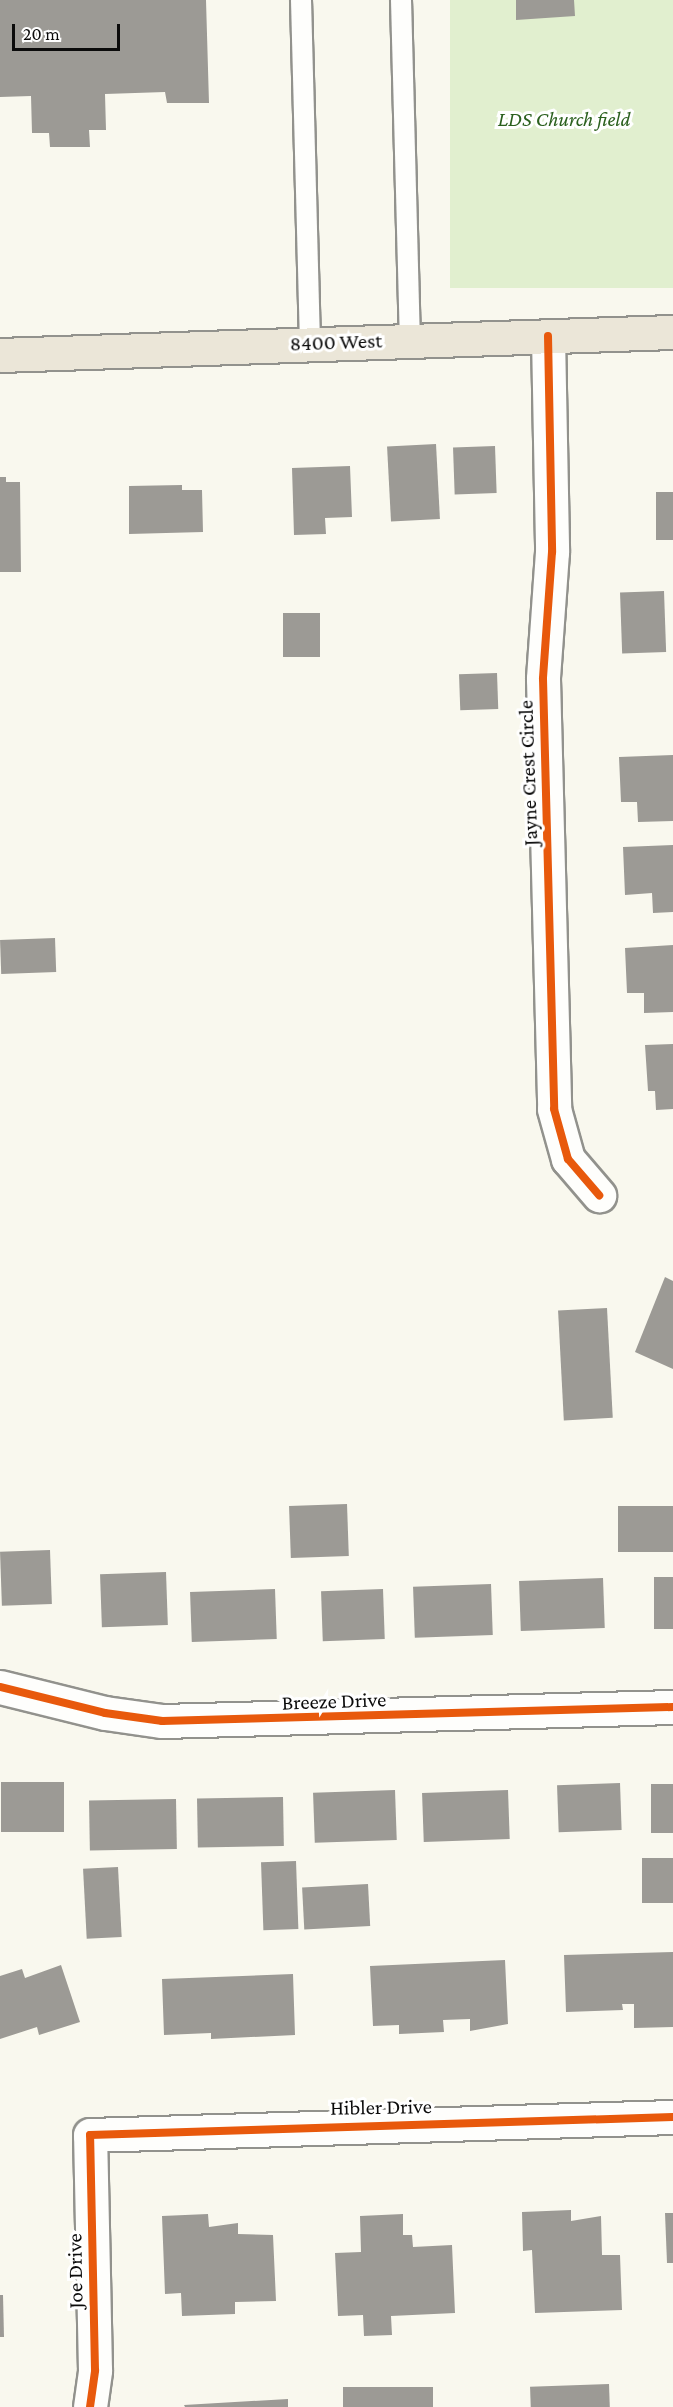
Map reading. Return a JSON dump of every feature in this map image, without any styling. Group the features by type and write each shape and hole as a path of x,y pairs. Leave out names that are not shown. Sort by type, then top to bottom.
{"main road":[{"name":"8400 West","path":"0,355 673,332"}],"street":[{"name":"Jayne Crest Circle","path":"548,336 552,552 543,679 555,1109 568,1160 599,1195"},
{"name":"Breeze Drive","path":"0,1687 105,1713 162,1721 673,1707"},
{"name":"Hibler Drive","path":"90,2135 673,2117"},
{"name":"Joe Drive","path":"90,2135 95,2370 90,2407"}],"lane":[{"path":"301,0 310,343"},
{"path":"401,0 410,340"}],"green space":[{"name":"LDS Church field","path":"450,0 673,0 673,288 450,288"}],"building":[{"path":"0,0 206,0 209,103 167,103 165,92 105,94 106,130 89,130 90,147 50,147 49,133 32,133 31,96 0,97"},
{"path":"516,0 574,0 575,16 516,20"},
{"path":"436,444 440,519 391,521 387,447"},
{"path":"495,446 497,493 455,494 453,447"},
{"path":"350,466 352,517 325,518 326,534 294,535 292,468"},
{"path":"0,477 6,477 6,482 20,482 21,572 0,572"},
{"path":"182,485 182,490 202,490 203,532 129,534 129,486"},
{"path":"656,492 673,492 673,540 656,540"},
{"path":"664,591 666,652 622,653 620,593"},
{"path":"283,613 320,613 320,657 283,657"},
{"path":"497,673 498,709 460,710 459,674"},
{"path":"673,755 673,821 638,822 637,802 621,802 619,757"},
{"path":"673,845 673,912 653,913 652,893 625,895 623,847"},
{"path":"55,938 56,972 1,974 0,940"},
{"path":"673,945 673,1012 644,1013 644,993 627,993 625,948"},
{"path":"673,1044 673,1109 656,1110 655,1091 648,1091 645,1045"},
{"path":"665,1277 673,1281 673,1369 635,1352"},
{"path":"607,1308 613,1418 564,1420 558,1311"},
{"path":"347,1504 349,1556 291,1558 289,1506"},
{"path":"618,1506 673,1506 673,1552 618,1552"},
{"path":"50,1550 52,1604 2,1606 0,1552"},
{"path":"166,1572 168,1625 102,1627 100,1574"},
{"path":"654,1577 673,1577 673,1629 654,1629"},
{"path":"603,1578 605,1628 521,1631 519,1581"},
{"path":"491,1584 493,1635 415,1638 413,1587"},
{"path":"275,1589 277,1639 192,1642 190,1592"},
{"path":"383,1589 385,1639 323,1641 321,1591"},
{"path":"1,1782 64,1782 64,1832 1,1832"},
{"path":"620,1783 622,1830 559,1832 557,1785"},
{"path":"651,1784 673,1784 673,1833 651,1833"},
{"path":"395,1790 397,1840 315,1843 313,1793"},
{"path":"508,1790 510,1839 424,1842 422,1793"},
{"path":"283,1797 284,1846 198,1847 197,1799"},
{"path":"176,1799 177,1849 90,1851 89,1801"},
{"path":"642,1858 673,1858 673,1903 642,1903"},
{"path":"296,1861 298,1929 263,1930 261,1862"},
{"path":"118,1867 122,1937 87,1939 83,1869"},
{"path":"368,1884 370,1926 304,1929 302,1887"},
{"path":"673,1952 673,2027 634,2028 634,2004 622,2004 623,2010 566,2012 564,1955"},
{"path":"505,1960 508,2024 470,2031 470,2019 443,2020 444,2032 399,2034 399,2025 373,2026 370,1966"},
{"path":"61,1965 80,2022 39,2035 37,2027 0,2039 0,1976 22,1969 25,1978"},
{"path":"293,1974 295,2035 211,2039 211,2033 164,2035 162,1979"},
{"path":"571,2210 571,2221 601,2216 602,2255 620,2255 622,2310 535,2313 532,2250 523,2251 522,2212"},
{"path":"665,2213 673,2213 673,2263 667,2263"},
{"path":"208,2214 209,2227 238,2223 238,2234 273,2235 276,2301 235,2302 235,2314 182,2316 181,2293 165,2294 162,2216"},
{"path":"403,2214 403,2235 412,2235 413,2247 452,2245 455,2313 391,2316 392,2335 364,2336 363,2315 338,2316 335,2253 361,2252 360,2216"},
{"path":"0,2295 3,2295 4,2337 0,2337"},
{"path":"609,2384 610,2407 531,2407 530,2387"},
{"path":"343,2387 433,2387 433,2407 343,2407"},
{"path":"288,2399 288,2407 185,2407 184,2405"}],"cycle path":[{"path":"548,336 552,552 543,679 554,1109 568,1159 599,1195"},
{"path":"0,1687 105,1713 162,1721 673,1707"},
{"path":"90,2407 95,2370 90,2135 673,2117"}]}
